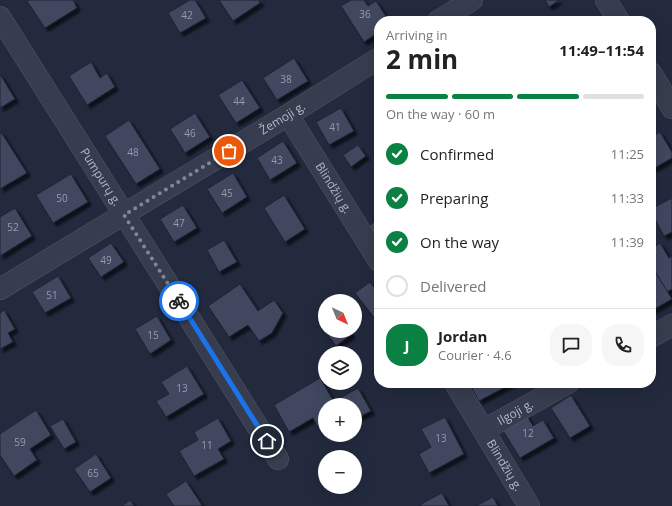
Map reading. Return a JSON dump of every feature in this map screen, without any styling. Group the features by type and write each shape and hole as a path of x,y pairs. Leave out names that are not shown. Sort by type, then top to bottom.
{"street":[{"path":"446,16 472,0"},
{"path":"606,0 616,16"},
{"name":"Pumpurų g.","path":"0,17 278,459"},
{"name":"Žemoji g.","path":"0,289 124,215 374,61"},
{"path":"656,81 672,108"},
{"name":"Blindžių g.","path":"288,115 374,253"},
{"path":"656,334 672,325"},
{"name":"Blindžių g.","path":"458,388 529,506"},
{"name":"Ilgoji g.","path":"484,430 559,388"}],"building":[{"path":"73,0 77,8 45,28 27,1"},
{"path":"190,0 195,0 206,18 180,33 168,13"},
{"path":"219,0 259,0 260,3 233,21"},
{"path":"351,0 364,0 368,6 376,1 386,16 374,16 374,35 364,42 341,6"},
{"path":"545,0 559,0 549,7"},
{"path":"294,58 308,81 277,100 263,78"},
{"path":"91,62 100,78 107,73 115,87 87,105 69,76"},
{"path":"0,74 15,99 0,108"},
{"path":"242,80 260,108 236,123 218,95"},
{"path":"341,108 354,131 329,145 316,122"},
{"path":"195,113 210,137 185,153 170,129"},
{"path":"129,120 160,169 136,184 105,136"},
{"path":"1,132 27,173 0,189 0,133"},
{"path":"660,132 672,152 672,158 656,167 656,134"},
{"path":"283,141 297,163 270,180 257,158"},
{"path":"358,145 366,156 351,167 343,155"},
{"path":"233,173 247,197 222,213 207,189"},
{"path":"71,174 88,202 53,223 36,195"},
{"path":"284,195 305,229 285,242 264,208"},
{"path":"672,198 672,232 664,236 656,221 656,206"},
{"path":"183,205 197,228 174,242 160,219"},
{"path":"15,208 32,236 0,256 0,217"},
{"path":"374,222 374,239 367,227"},
{"path":"224,240 237,262 219,272 207,250"},
{"path":"111,243 124,262 101,277 88,258"},
{"path":"660,243 669,258 672,256 672,289 667,292 656,273 656,246"},
{"path":"656,273 672,299 656,308"},
{"path":"58,276 71,298 45,313 32,292"},
{"path":"370,282 374,287 374,318 362,302 362,294 355,293"},
{"path":"240,284 258,311 274,300 283,313 272,333 259,341 248,325 229,337 208,306"},
{"path":"4,310 15,329 8,333 13,342 0,349 0,313"},
{"path":"157,316 171,340 150,354 135,329"},
{"path":"330,338 347,338 336,346"},
{"path":"187,366 204,394 166,417 156,401 169,394 161,382"},
{"path":"318,379 318,390 327,390 332,398 318,398 318,427 313,418 289,432 274,405"},
{"path":"472,388 504,388 479,401"},
{"path":"354,390 359,390 371,411 362,416 362,398 340,398"},
{"path":"571,395 590,426 570,438 551,408"},
{"path":"36,410 51,435 30,449 37,460 14,476 0,455 0,434"},
{"path":"526,414 533,426 543,420 554,438 520,458 502,429"},
{"path":"445,417 464,454 429,473 419,454 431,447 421,429"},
{"path":"218,418 231,441 218,449 224,459 194,476 179,451 198,440 194,432"},
{"path":"63,419 76,442 64,449 50,426"},
{"path":"96,454 111,478 90,492 74,469"},
{"path":"186,481 202,505 174,506 166,494"},
{"path":"442,493 449,506 422,506 421,504"},
{"path":"493,497 498,506 476,506"},
{"path":"130,500 134,506 122,506"}],"way so far":[{"path":"179,301 124,215 229,151"}],"route":[{"path":"179,301 267,441"}]}
